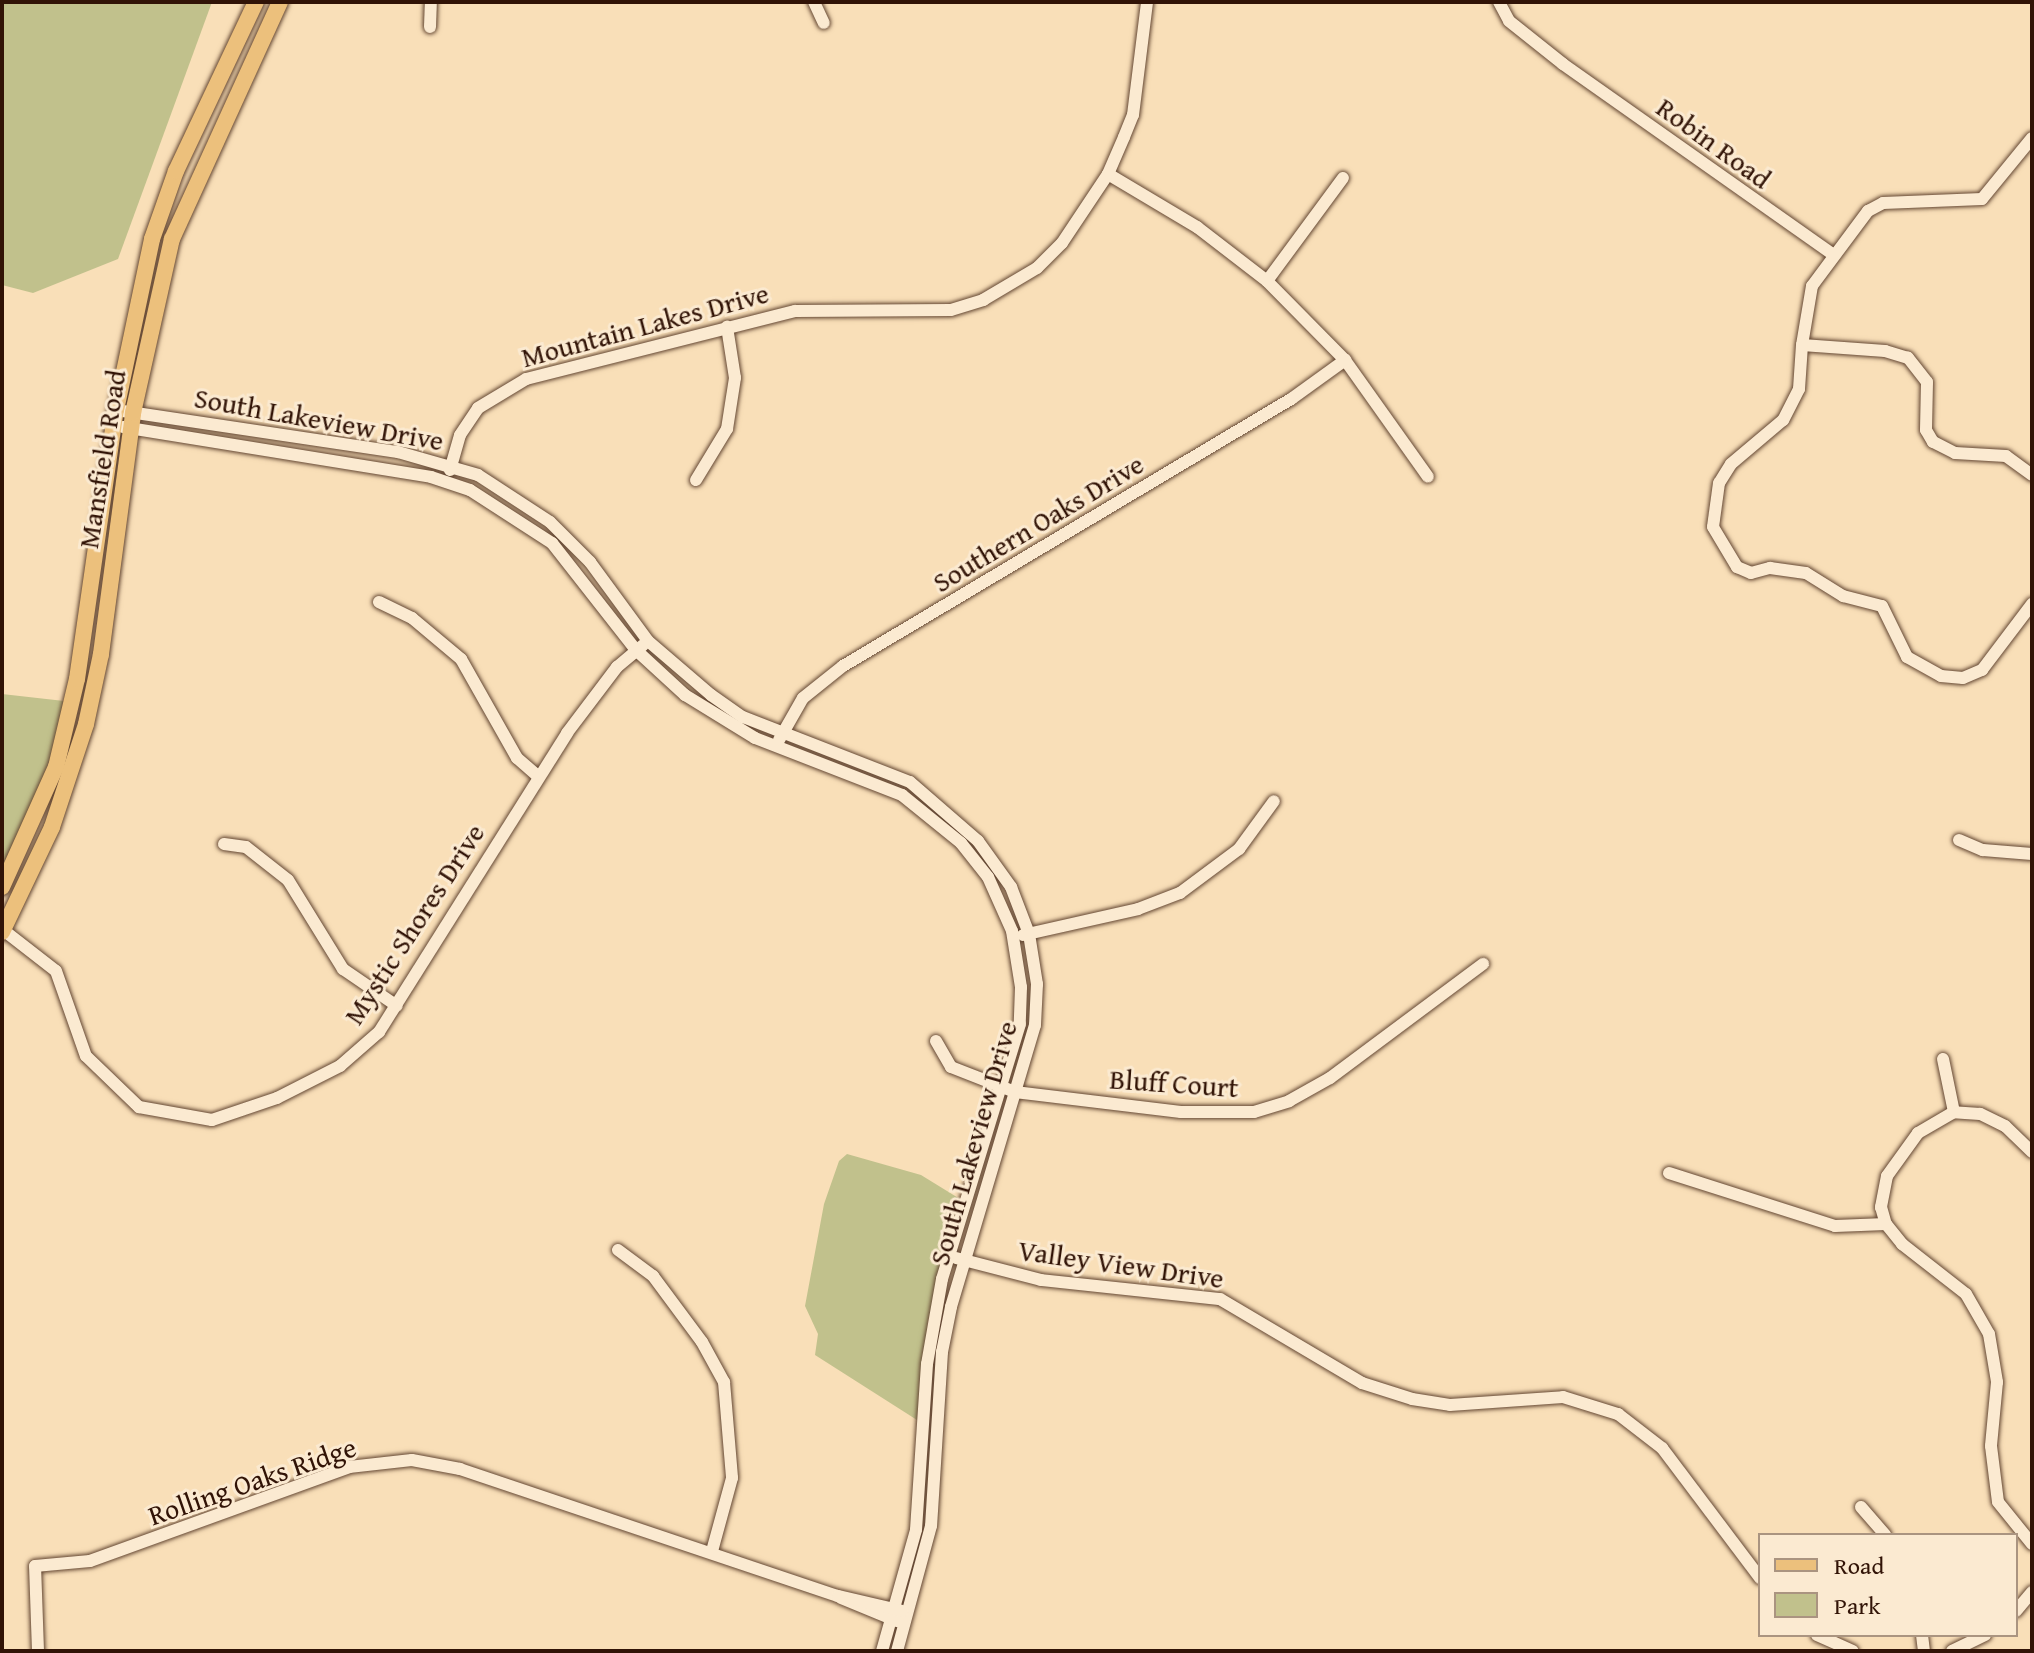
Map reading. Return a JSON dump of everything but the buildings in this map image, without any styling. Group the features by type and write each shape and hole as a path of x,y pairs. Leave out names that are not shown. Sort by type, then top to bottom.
{"main road":[{"name":"Mansfield Road","path":"2,887 56,767 77,679 159,216 256,2"},
{"name":"Mansfield Road","path":"2,930 52,827 86,724 101,654 123,419 172,239 280,2"}],"street":[{"path":"430,27 431,2"},
{"path":"814,2 824,23"},
{"name":"Mountain Lakes Drive","path":"448,481 460,435 478,408 512,385 795,311 926,314 983,300 1037,268 1062,243 1108,174 1133,115 1147,2"},
{"name":"Robin Road","path":"1499,2 1509,21 1563,64 1832,254"},
{"path":"2032,138 1982,199 1883,203 1868,211 1832,254 1806,303 1799,389 1783,420 1731,464 1719,483 1713,527 1734,565 1751,573 1770,568 1806,573 1843,596 1882,606 1907,657 1941,676 1963,678 1982,670 2032,604"},
{"path":"1108,174 1197,227 1267,281 1345,360 1428,477"},
{"path":"1267,281 1343,178"},
{"path":"696,480 727,429 735,378 727,327"},
{"path":"1802,345 1885,351 1908,358 1927,382 1926,430 1933,442 1955,453 2006,456 2032,475"},
{"name":"Southern Oaks Drive","path":"777,747 781,733 803,698 843,666 1277,408 1345,360"},
{"name":"South Lakeview Drive","path":"123,419 398,452 450,465 510,493 550,522 590,562 648,641 711,695 781,733 892,773 945,807 1000,869 1029,934 1038,1001 1015,1092 956,1258 942,1352 931,1526 897,1651"},
{"name":"South Lakeview Drive","path":"123,419 448,481 503,508 547,539 636,650 708,712 777,747 882,784 920,807 961,843 988,877 1013,938 1021,987 1020,1024 1000,1087 927,1364 916,1530 882,1651"},
{"path":"379,602 412,618 461,659 517,758 538,776"},
{"name":"Mystic Shores Drive","path":"2,930 56,971 86,1056 104,1077 139,1107 179,1117 212,1120 240,1114 307,1085 360,1050 397,1006 538,776 598,690 648,641"},
{"path":"1013,938 1138,909 1180,893 1239,849 1274,801"},
{"path":"1959,840 1983,850 2032,854"},
{"path":"224,844 246,847 288,880 343,969 397,1006"},
{"name":"Bluff Court","path":"936,1041 951,1067 1015,1092 1181,1112 1254,1112 1289,1101 1330,1078 1483,964"},
{"path":"1943,1059 1954,1112"},
{"path":"2032,1152 2005,1126 1980,1114 1954,1112 1918,1133 1887,1176 1881,1207 1886,1224 1966,1294 1989,1334 1997,1382 1991,1446 1998,1502 2032,1544"},
{"path":"1669,1173 1835,1226 1886,1224"},
{"path":"618,1250 653,1276 702,1342 724,1382 732,1478 712,1551"},
{"name":"Valley View Drive","path":"956,1258 1041,1280 1220,1299 1362,1383 1412,1399 1450,1405 1563,1397 1618,1414 1662,1448 1758,1575"},
{"path":"924,1434 938,1434"},
{"name":"Rolling Oaks Ridge","path":"38,1651 35,1566 90,1561 349,1467 412,1460 460,1469 712,1551 907,1619"},
{"path":"1861,1507 1883,1533"},
{"path":"2018,1609 2032,1592"},
{"path":"1822,1637 1853,1651"},
{"path":"1952,1651 1981,1637"}],"green space":[{"path":"2,2 212,2 118,259 33,293 2,285"},
{"path":"2,694 64,701 47,786 2,873"},
{"path":"847,1154 921,1175 960,1199 928,1321 917,1420 815,1355 818,1334 805,1306 824,1204 839,1161"}]}
